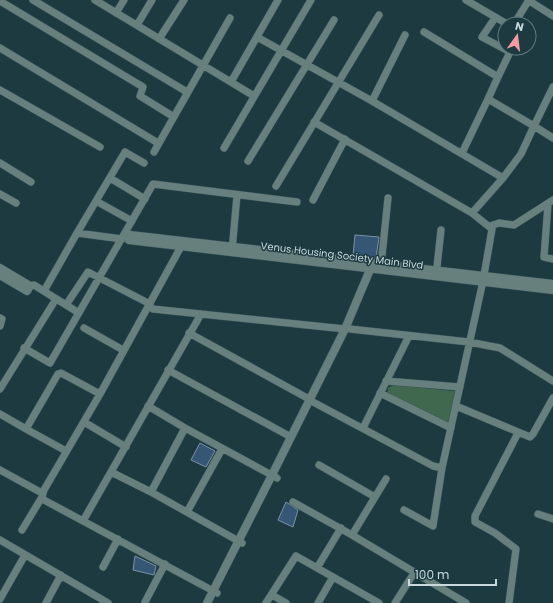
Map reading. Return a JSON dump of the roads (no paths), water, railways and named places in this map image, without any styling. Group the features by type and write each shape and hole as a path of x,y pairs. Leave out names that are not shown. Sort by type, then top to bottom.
{"street":[{"path":"33,0 187,92"},
{"path":"95,0 254,96"},
{"path":"116,13 124,0"},
{"path":"137,25 152,0"},
{"path":"159,39 184,0"},
{"path":"231,82 278,0"},
{"path":"224,148 311,0"},
{"path":"462,153 510,52 482,37 495,18 466,0"},
{"path":"519,16 528,0 553,16"},
{"path":"0,1 142,87 140,96 174,117"},
{"path":"276,186 379,15"},
{"path":"154,152 230,18"},
{"path":"248,161 334,20"},
{"path":"424,32 498,77"},
{"path":"372,101 405,35"},
{"path":"257,37 372,101 503,178"},
{"path":"0,48 158,143"},
{"path":"472,213 503,178 521,154 553,87"},
{"path":"0,90 100,147"},
{"path":"488,99 553,138"},
{"path":"314,122 472,213 492,229 483,279 442,468 433,526 404,510"},
{"path":"313,200 345,140"},
{"path":"44,291 125,152 144,163"},
{"path":"0,163 31,182"},
{"path":"110,178 145,198"},
{"path":"24,348 50,363 99,278 127,238 132,221 153,184 297,202"},
{"path":"0,194 16,203"},
{"path":"232,249 237,195"},
{"path":"212,603 215,592 274,477 376,267 388,198"},
{"path":"96,200 132,221"},
{"path":"490,226 499,223 514,225 550,202"},
{"path":"550,202 545,229 544,257 553,259"},
{"path":"545,229 553,229"},
{"path":"436,274 441,230"},
{"path":"77,233 127,238"},
{"name":"Venus Housing Society Main Blvd","path":"127,238 183,243 436,274 553,284"},
{"path":"22,530 100,394 183,243"},
{"path":"0,268 30,286 34,285 79,313"},
{"path":"66,305 86,273 99,278 149,305 153,309 469,342 506,350 553,381"},
{"path":"0,275 27,291 30,286"},
{"name":"Venus Housing Society Main Blvd","path":"483,279 553,290"},
{"path":"0,389 24,348 56,299"},
{"path":"83,521 201,314"},
{"path":"0,318 2,319 0,326"},
{"path":"84,328 123,350"},
{"path":"189,333 311,401 433,466 442,468"},
{"path":"362,428 409,336"},
{"path":"168,370 293,438"},
{"path":"26,429 58,374 61,373 100,394"},
{"path":"386,382 460,387"},
{"path":"380,394 451,428"},
{"path":"456,406 530,437 553,398"},
{"path":"148,406 274,477"},
{"path":"0,414 66,451"},
{"path":"84,422 126,447"},
{"path":"151,492 185,428"},
{"path":"509,603 516,549 495,533 475,522 475,516 518,433"},
{"path":"187,512 222,449"},
{"path":"319,465 375,497"},
{"path":"0,470 42,495 44,500 215,592"},
{"path":"111,472 151,492 240,542"},
{"path":"352,535 386,479"},
{"path":"293,502 341,528 466,603"},
{"path":"538,514 553,519"},
{"path":"317,568 341,528"},
{"path":"103,567 118,539"},
{"path":"0,540 108,603"},
{"path":"0,599 25,555"},
{"path":"266,603 296,556 379,603"},
{"path":"145,602 165,564"},
{"path":"395,603 414,573"},
{"path":"46,603 61,575"},
{"path":"318,603 333,577"},
{"path":"206,603 215,592"},
{"path":"272,595 286,603"}]}
